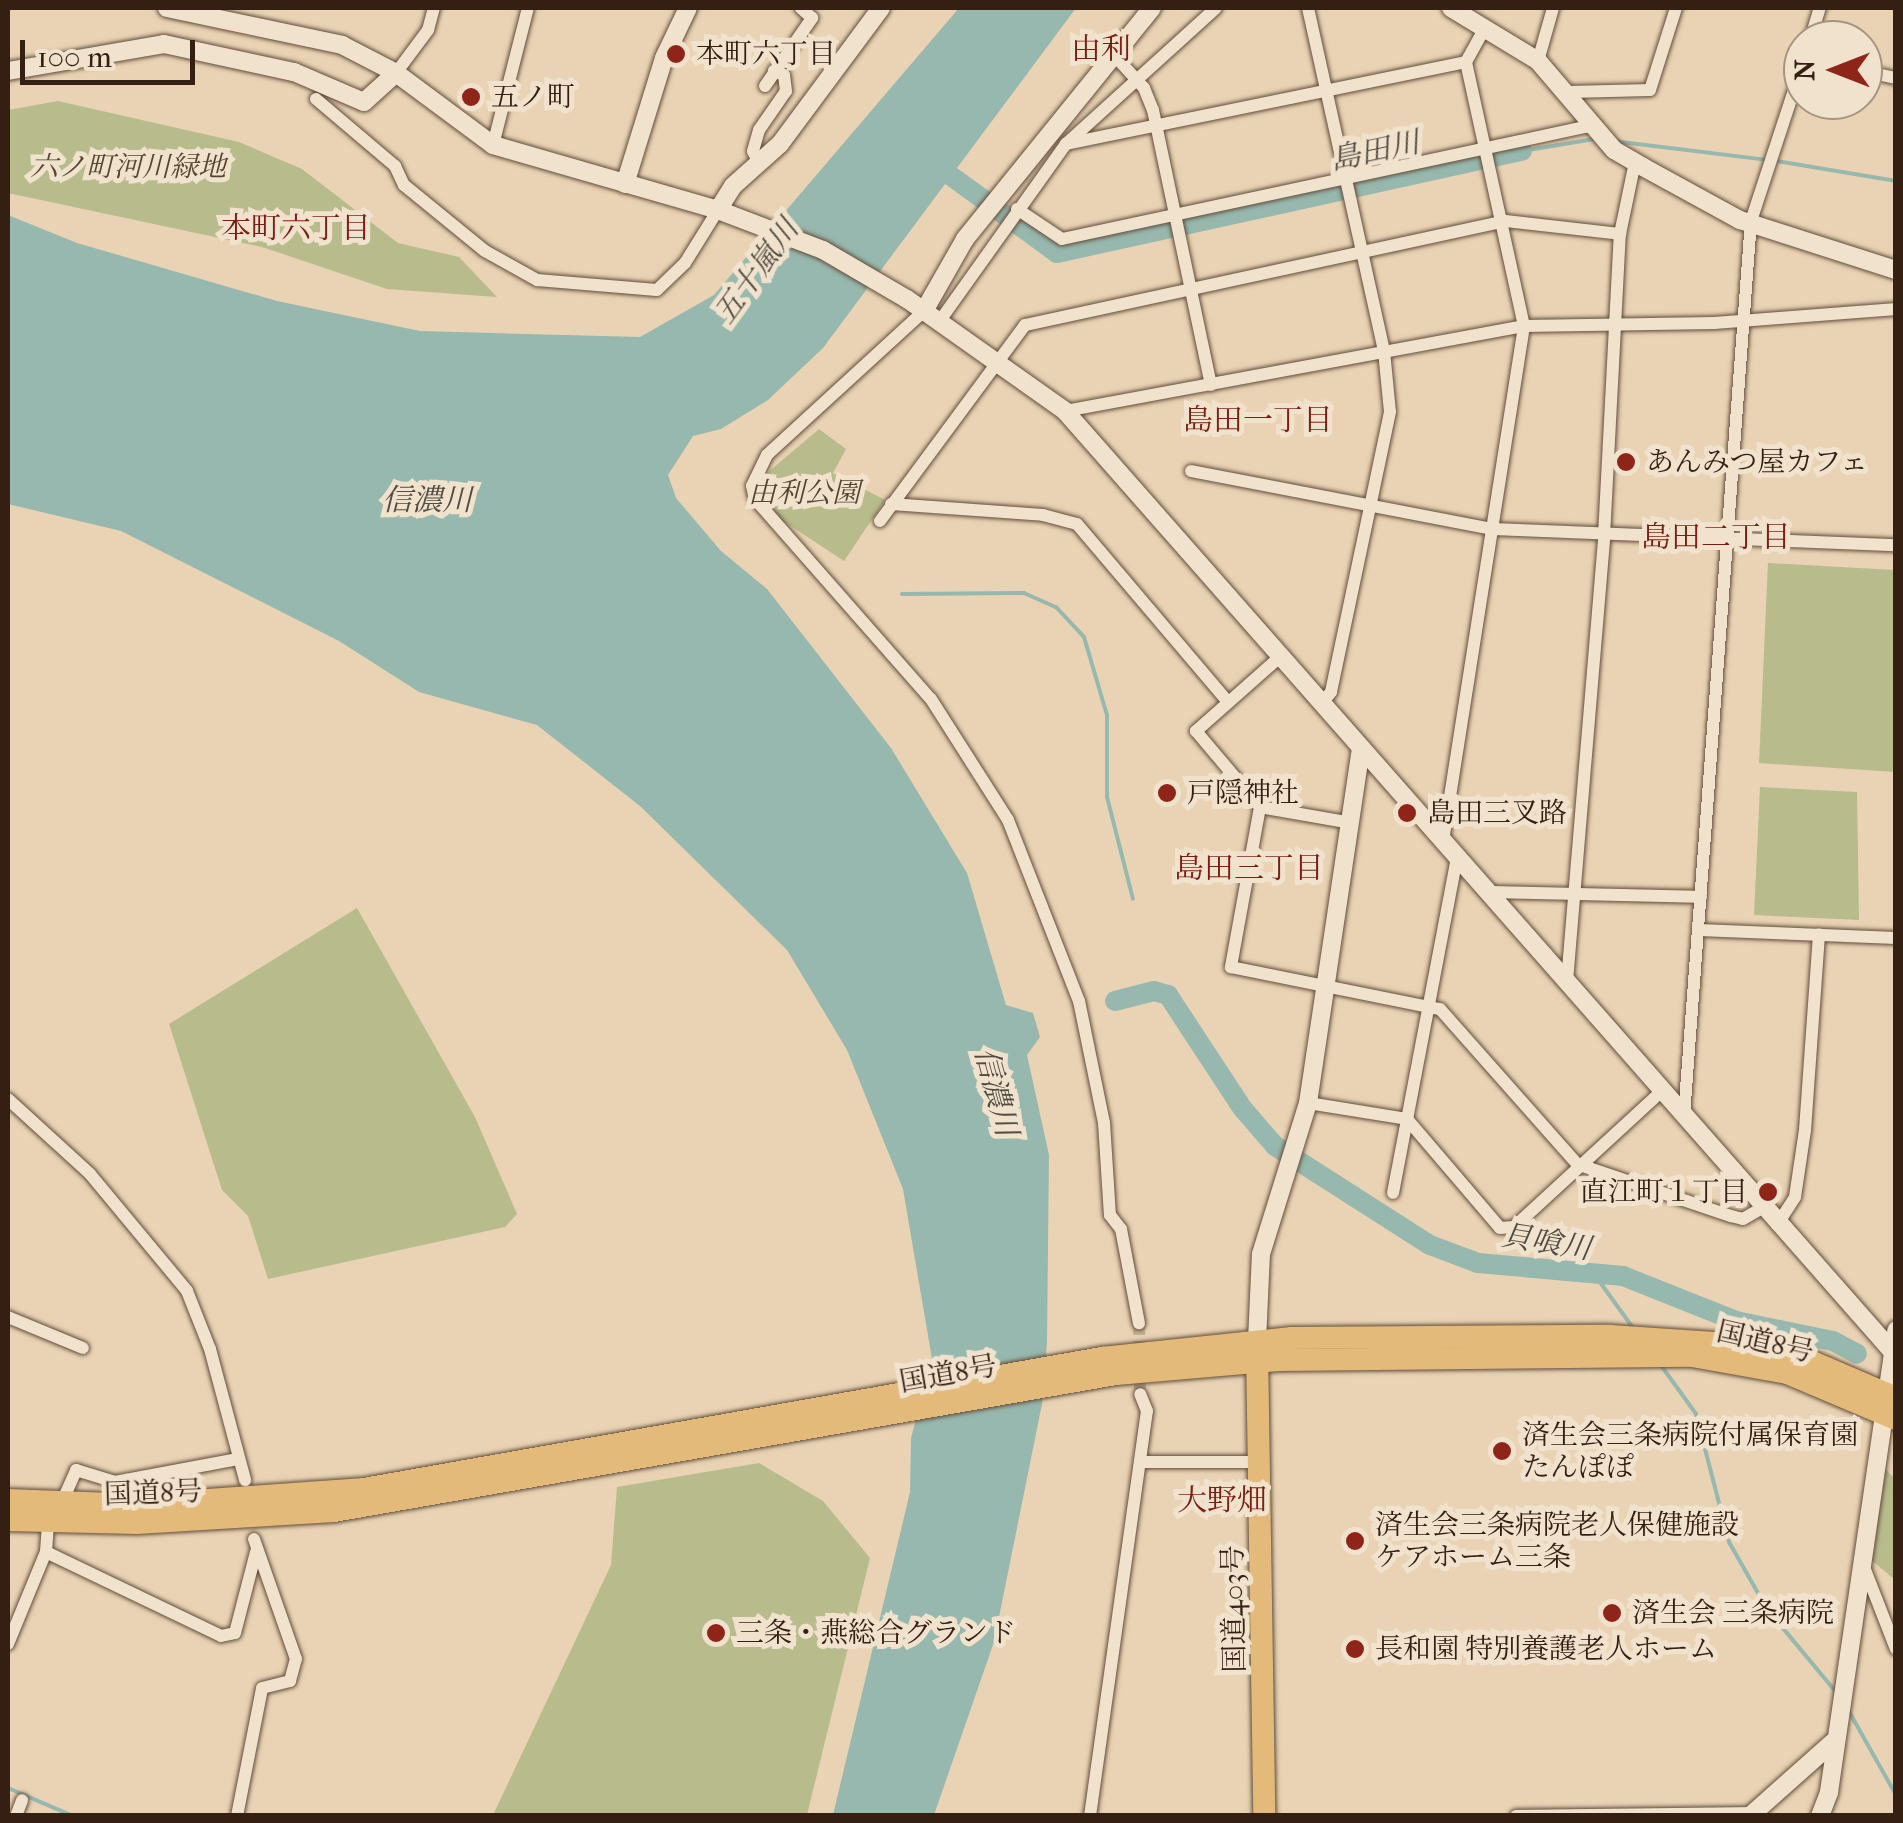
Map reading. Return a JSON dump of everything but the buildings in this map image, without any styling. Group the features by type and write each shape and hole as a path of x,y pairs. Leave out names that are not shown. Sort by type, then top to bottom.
{"highway":[{"name":"国道8号","path":"8,1520 48,1523 306,1505 1102,1368 1257,1351 1689,1348 1890,1401"},
{"name":"国道403号","path":"1257,1351 1264,1816"},
{"name":"国道8号","path":"8,1500 306,1505"}],"street":[{"path":"167,8 342,45 396,73 493,145 726,213 823,250 906,298 1065,411 1777,1225 1891,1350"},
{"path":"8,71 164,44 294,72 364,102 396,73 428,30 434,8"},
{"path":"493,145 528,8"},
{"path":"625,184 664,58 688,8"},
{"path":"316,99 395,166 404,185 485,251 537,280 658,290 726,213 759,163 780,144 881,8"},
{"path":"932,316 966,239 1152,8"},
{"path":"1139,1323 1121,1229 1110,1215 1104,1123 1079,1001 1008,820 931,699 755,499 752,486 767,455 932,316 1066,144 1136,76 1216,8"},
{"path":"1308,8 1384,352 1390,412 1373,510 1331,692 1322,703"},
{"path":"1451,8 1538,60 1569,92 1614,150 1752,222 1896,270"},
{"path":"1538,60 1553,8"},
{"path":"1569,92 1650,90 1676,8"},
{"path":"765,86 807,13"},
{"path":"1443,841 1524,326 1505,220 1466,62 1486,28"},
{"path":"1114,55 1136,76 1158,128 1210,384"},
{"path":"1066,144 1466,62"},
{"path":"759,163 753,151 759,130 786,91 784,75 774,72"},
{"path":"1017,209 1062,239 1348,185 1585,127 1591,120"},
{"path":"1684,1116 1752,222 1785,120"},
{"path":"1566,981 1577,892 1604,536 1620,234 1635,162"},
{"path":"880,521 1024,325 1362,247 1505,220 1620,234"},
{"path":"1065,411 1524,326 1744,321 1896,308"},
{"path":"1191,471 1373,510 1493,529 1896,545"},
{"path":"892,504 1043,514 1077,524 1228,702"},
{"path":"1282,655 1196,731 1260,808 1352,823"},
{"path":"1257,1351 1260,1264 1308,1103 1361,748"},
{"path":"1260,808 1231,967 1440,1009 1577,1164 1731,1216 1743,1218 1764,1208"},
{"path":"1393,1193 1457,857"},
{"path":"1487,892 1701,897"},
{"path":"1698,930 1896,938"},
{"path":"1777,1225 1795,1198 1805,1130 1819,935"},
{"path":"1308,1103 1407,1119 1500,1228 1514,1227 1577,1164 1662,1091"},
{"path":"8,1099 90,1174 187,1290 210,1349 245,1480"},
{"path":"8,1317 83,1348"},
{"path":"1820,1816 1860,1559 1890,1401 1891,1350 1896,1330"},
{"path":"1090,1816 1147,1410 1140,1394"},
{"path":"62,1502 76,1470 115,1482 238,1459"},
{"path":"1140,1462 1260,1462"},
{"path":"8,1644 46,1552 48,1523"},
{"path":"46,1552 221,1636 235,1633 255,1545 296,1659 290,1681 262,1688 237,1816"},
{"path":"1860,1559 1896,1649"},
{"path":"1516,1816 1750,1814 1834,1740"},
{"path":"16,1816 22,1800"}],"green space":[{"name":"六ノ町河川緑地","path":"58,101 239,142 302,169 398,243 459,257 497,297 387,289 262,247 8,193 8,110"},
{"name":"由利公園","path":"819,429 846,449 833,473 885,500 844,561 777,517 760,479"},
{"path":"1768,563 1895,570 1895,772 1759,763"},
{"path":"1760,787 1857,792 1859,920 1754,915"},
{"path":"357,908 475,1117 517,1214 505,1227 268,1279 248,1216 222,1190 169,1024"},
{"name":"三条・燕総合グランド","path":"759,1463 823,1501 870,1558 807,1815 493,1815 611,1565 617,1487"},
{"path":"1883,1466 1895,1479 1895,1580 1869,1558"}],"water":[{"name":"信濃川","path":"959,8 1076,8 823,348 768,400 721,429 693,436 668,475 676,498 721,551 767,589 891,748 967,873 1006,1005 1033,1013 1040,1037 1027,1055 1049,1155 1047,1342 1042,1404 994,1642 934,1815 833,1815 910,1492 911,1438 932,1359 903,1189 847,1050 787,950 640,806 537,725 419,692 339,641 121,531 8,504 8,215 77,243 277,301 420,331 640,337 714,295"}],"waterway":[{"name":"島田川","path":"1522,151 1594,139"},
{"name":"島田川","path":"1613,141 1767,160"},
{"name":"島田川","path":"929,160 1057,253 1522,151"},
{"name":"島田川","path":"1777,161 1896,181"},
{"path":"902,594 1024,593 1056,607 1084,637 1107,715 1107,797 1133,899"},
{"name":"貝喰川","path":"1115,1001 1154,991 1168,995 1243,1109 1275,1146 1430,1245 1478,1263 1623,1276 1736,1321 1833,1341 1857,1354"},
{"name":"貝喰川","path":"1597,1278 1633,1328"},
{"name":"貝喰川","path":"1660,1364 1696,1414 1729,1542 1767,1609 1836,1692"},
{"path":"1847,1708 1896,1795"},
{"path":"8,1788 73,1816"}],"tunnel":[{"path":"1139,1323 1140,1394"}],"place":[{"name":"本町六丁目","path":"676,54"},
{"name":"五ノ町","path":"471,97"},
{"name":"あんみつ屋カフェ","path":"1626,462"},
{"name":"戸隠神社","path":"1167,793"},
{"name":"島田三叉路","path":"1407,813"},
{"name":"直江町１丁目","path":"1768,1192"},
{"name":"済生会三条病院付属保育園 たんぽぽ","path":"1502,1451"},
{"name":"済生会三条病院老人保健施設 ケアホーム三条","path":"1355,1541"},
{"name":"済生会 三条病院","path":"1612,1613"},
{"name":"三条・燕総合グランド","path":"716,1633"},
{"name":"長和園 特別養護老人ホーム","path":"1355,1649"}],"district":[{"name":"由利","path":"1101,50"},
{"name":"本町六丁目","path":"296,229"},
{"name":"島田一丁目","path":"1258,421"},
{"name":"島田二丁目","path":"1716,538"},
{"name":"島田三丁目","path":"1249,869"},
{"name":"大野畑","path":"1222,1501"}],"water label":[{"name":"五十嵐川","path":"757,272"}]}
